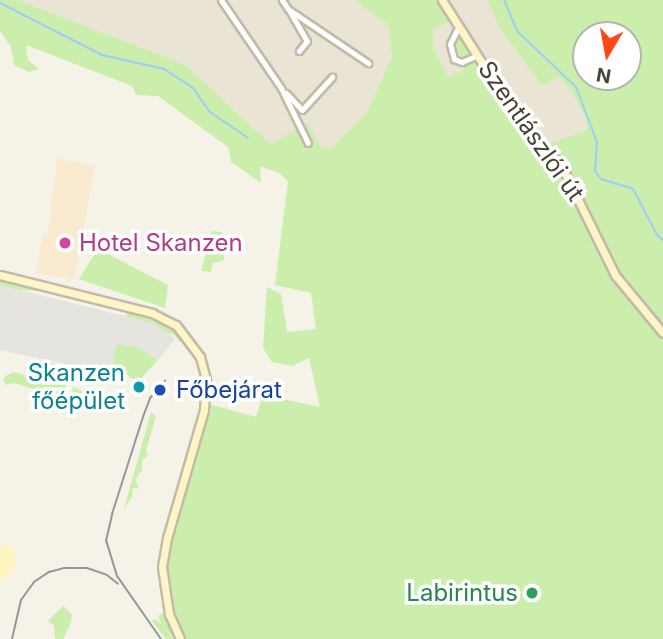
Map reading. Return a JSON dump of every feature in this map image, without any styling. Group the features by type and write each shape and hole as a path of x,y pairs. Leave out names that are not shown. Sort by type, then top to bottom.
{"street":[{"path":"221,0 281,88 308,143"},
{"path":"282,0 307,41 299,51"},
{"name":"Szentlászlói út","path":"442,0 527,134 559,163 615,275 663,333"},
{"path":"288,9 368,63"},
{"path":"459,26 450,44 454,59 462,62 478,55"},
{"path":"281,88 302,110 332,77"},
{"path":"0,275 152,313 176,325 200,357 205,380 204,410 167,538 162,567 169,614 180,639"}],"shaded area":[{"path":"18,0 354,0 388,25 392,56 367,113 329,150 271,144 184,64"},
{"path":"438,0 487,0 499,27 542,86 558,75 572,92 585,117 587,130 537,148 454,47 464,70 448,78 434,49 433,28 451,21"},
{"path":"57,158 95,166 74,280 36,273 43,234 48,234"},
{"path":"0,285 153,323 175,339 158,360 139,348 117,343 111,374 0,350"}],"green space":[{"path":"0,0 18,0 184,64 271,144 308,123 321,148 329,150 367,113 392,56 388,25 354,0 438,0 451,21 433,29 434,49 448,77 464,70 454,47 458,31 537,148 587,130 585,117 572,92 558,76 542,86 499,27 487,0 663,0 663,639 174,639 163,625 173,639 166,639 152,621 155,619 161,624 158,616 172,607 167,567 169,550 209,404 256,417 263,395 320,407 309,358 292,366 272,362 263,348 267,287 281,294 287,332 316,329 311,293 275,285 288,181 279,173 260,166 261,183 231,162 228,147 158,96 136,95 132,86 26,45 28,60 39,69 29,72 14,65 11,47 0,31"},
{"path":"212,231 222,232 224,260 213,263 211,272 201,271"},
{"path":"98,249 168,285 165,308 79,279"},
{"path":"0,280 40,288 39,291 0,289"},
{"path":"128,311 162,321 184,340 179,342 175,336 126,316"},
{"path":"117,343 139,348 158,360 137,383 123,371 118,375 111,374"},
{"path":"39,359 71,369 94,371 104,375 104,379 83,378 77,372 65,371 64,376 38,370"},
{"path":"13,372 65,384 68,393 47,393 14,383 6,385 3,378"},
{"path":"73,387 82,391 90,402 87,412 72,396"},
{"path":"151,412 156,417 146,450 148,455 142,460 142,470 135,479 139,489 133,488 132,496 124,509"},
{"path":"63,606 72,614 71,622 63,639 55,639 54,626 48,621"}],"sand":[{"path":"12,545 16,568 0,582 0,546"}],"waterway":[{"path":"504,0 517,31 576,87 597,142 595,171 601,179 633,189 657,235 663,240"},
{"path":"0,3 102,55 164,69 193,88 210,112 248,138"}],"tram line":[{"path":"161,639 117,576 106,541 144,414 150,398 165,381"},
{"path":"12,639 21,600 34,582 49,572 64,568 87,568 107,575 118,584"}],"place":[{"name":"Hotel Skanzen","path":"65,243"},
{"name":"Skanzen főépület","path":"139,387"},
{"name":"Főbejárat","path":"160,390"},
{"name":"Labirintus","path":"532,593"}]}
